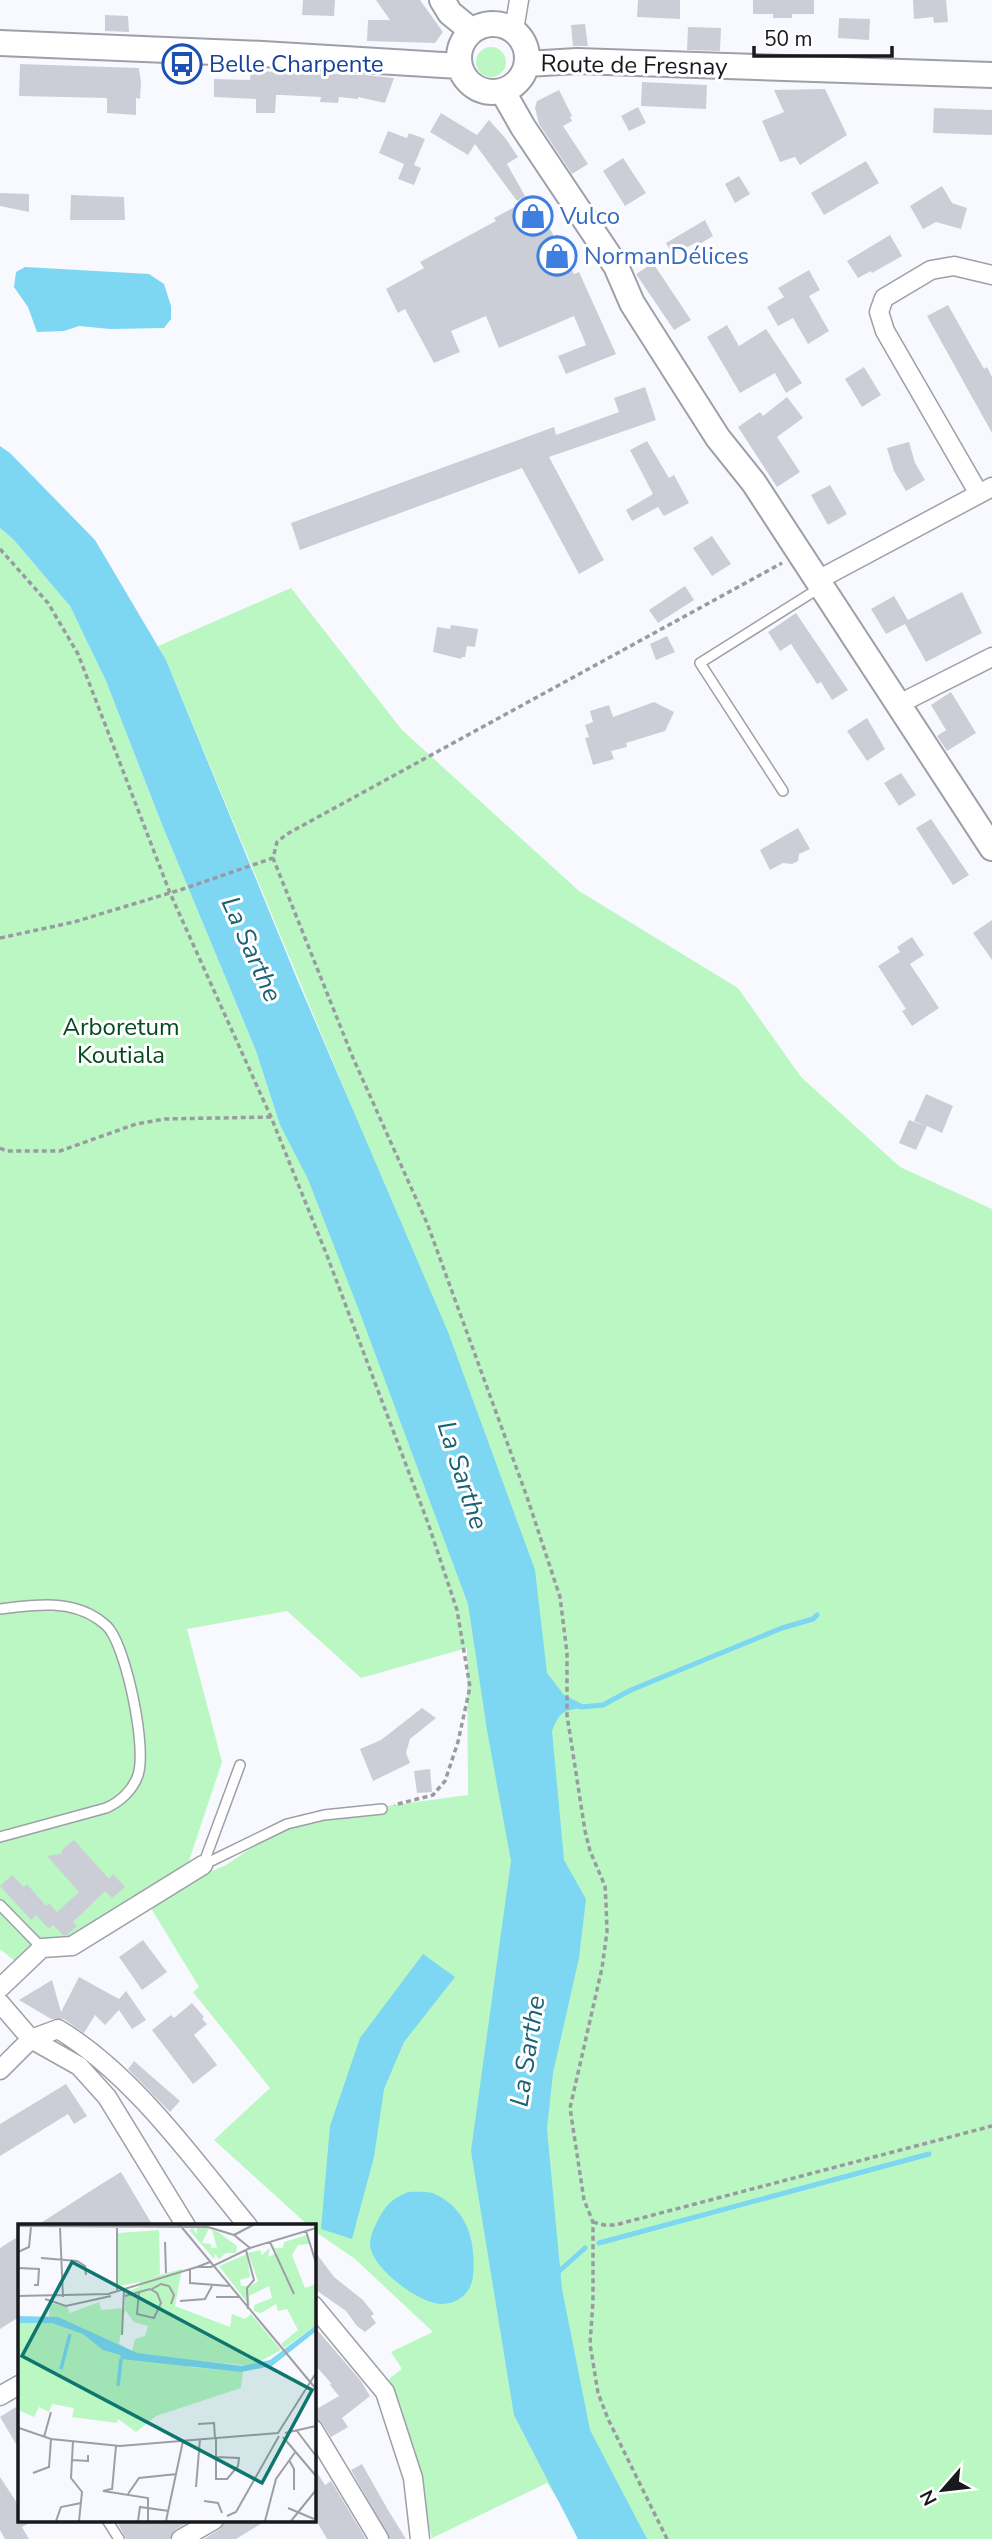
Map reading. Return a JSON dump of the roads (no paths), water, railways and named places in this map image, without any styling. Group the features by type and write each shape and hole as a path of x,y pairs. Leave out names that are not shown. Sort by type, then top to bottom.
{"street":[{"path":"442,0 450,13 472,31"},
{"path":"514,30 519,0"},
{"path":"492,24 504,25 514,30 525,45 527,64 523,76 503,92 481,91 471,85 459,66 460,47 472,31 492,24"},
{"path":"0,43 459,66"},
{"name":"Route de Fresnay","path":"527,64 577,61 992,75"},
{"path":"503,92 523,127 616,266 632,303 688,391 719,438 754,483 989,837"},
{"path":"819,584 985,490 885,331 879,312 884,298 930,270 954,266 992,275"},
{"path":"899,704 992,657"},
{"path":"0,1987 42,1948 72,1946 203,1865"},
{"path":"0,2003 31,2039 79,2066 107,2097 185,2224"},
{"path":"0,2070 31,2039 58,2029 84,2045 142,2101 246,2224"},
{"path":"315,2307 385,2392 413,2477 420,2539"},
{"path":"0,2396 18,2386"},
{"path":"315,2436 321,2458 379,2539"},
{"path":"181,2539 211,2522"}],"lane":[{"path":"783,791 700,663 819,584"},
{"path":"0,1609 42,1604 79,1609 110,1629 123,1656 139,1728 138,1774 121,1801 106,1808 0,1837"},
{"path":"203,1865 240,1765"},
{"path":"203,1865 286,1824 324,1815 382,1809"},
{"path":"0,1905 42,1948"},
{"path":"108,2522 119,2539"}],"water":[{"path":"25,267 149,274 164,284 171,306 171,319 164,328 110,329 79,326 64,331 37,332 28,307 14,287 16,272"},
{"name":"La Sarthe","path":"0,446 95,540 166,660 297,979 448,1332 535,1570 547,1673 564,1695 588,1707 561,1714 552,1731 564,1860 586,1899 579,1958 553,2073 547,2129 562,2289 590,2430 647,2539 578,2539 514,2415 471,2151 511,1861 468,1604 308,1179 280,1125 256,1051 106,681 70,606 13,539 0,528"},
{"path":"423,1954 455,1977 404,2042 384,2089 374,2157 352,2239 321,2229 330,2126 360,2038"},
{"path":"408,2192 435,2194 455,2209 468,2228 474,2263 472,2282 465,2295 453,2302 439,2304 413,2294 394,2280 372,2254 371,2238 381,2214 390,2202"}],"waterway":[{"path":"581,1707 603,1705 631,1690 782,1628 813,1619 817,1615"},
{"path":"599,2243 929,2154"},
{"path":"556,2274 585,2248"}],"place":[{"name":"Belle Charpente","path":"182,64"},
{"name":"Vulco","path":"533,216"},
{"name":"NormanDélices","path":"557,256"}],"park label":[{"name":"Arboretum Koutiala","path":"121,1041"}]}
